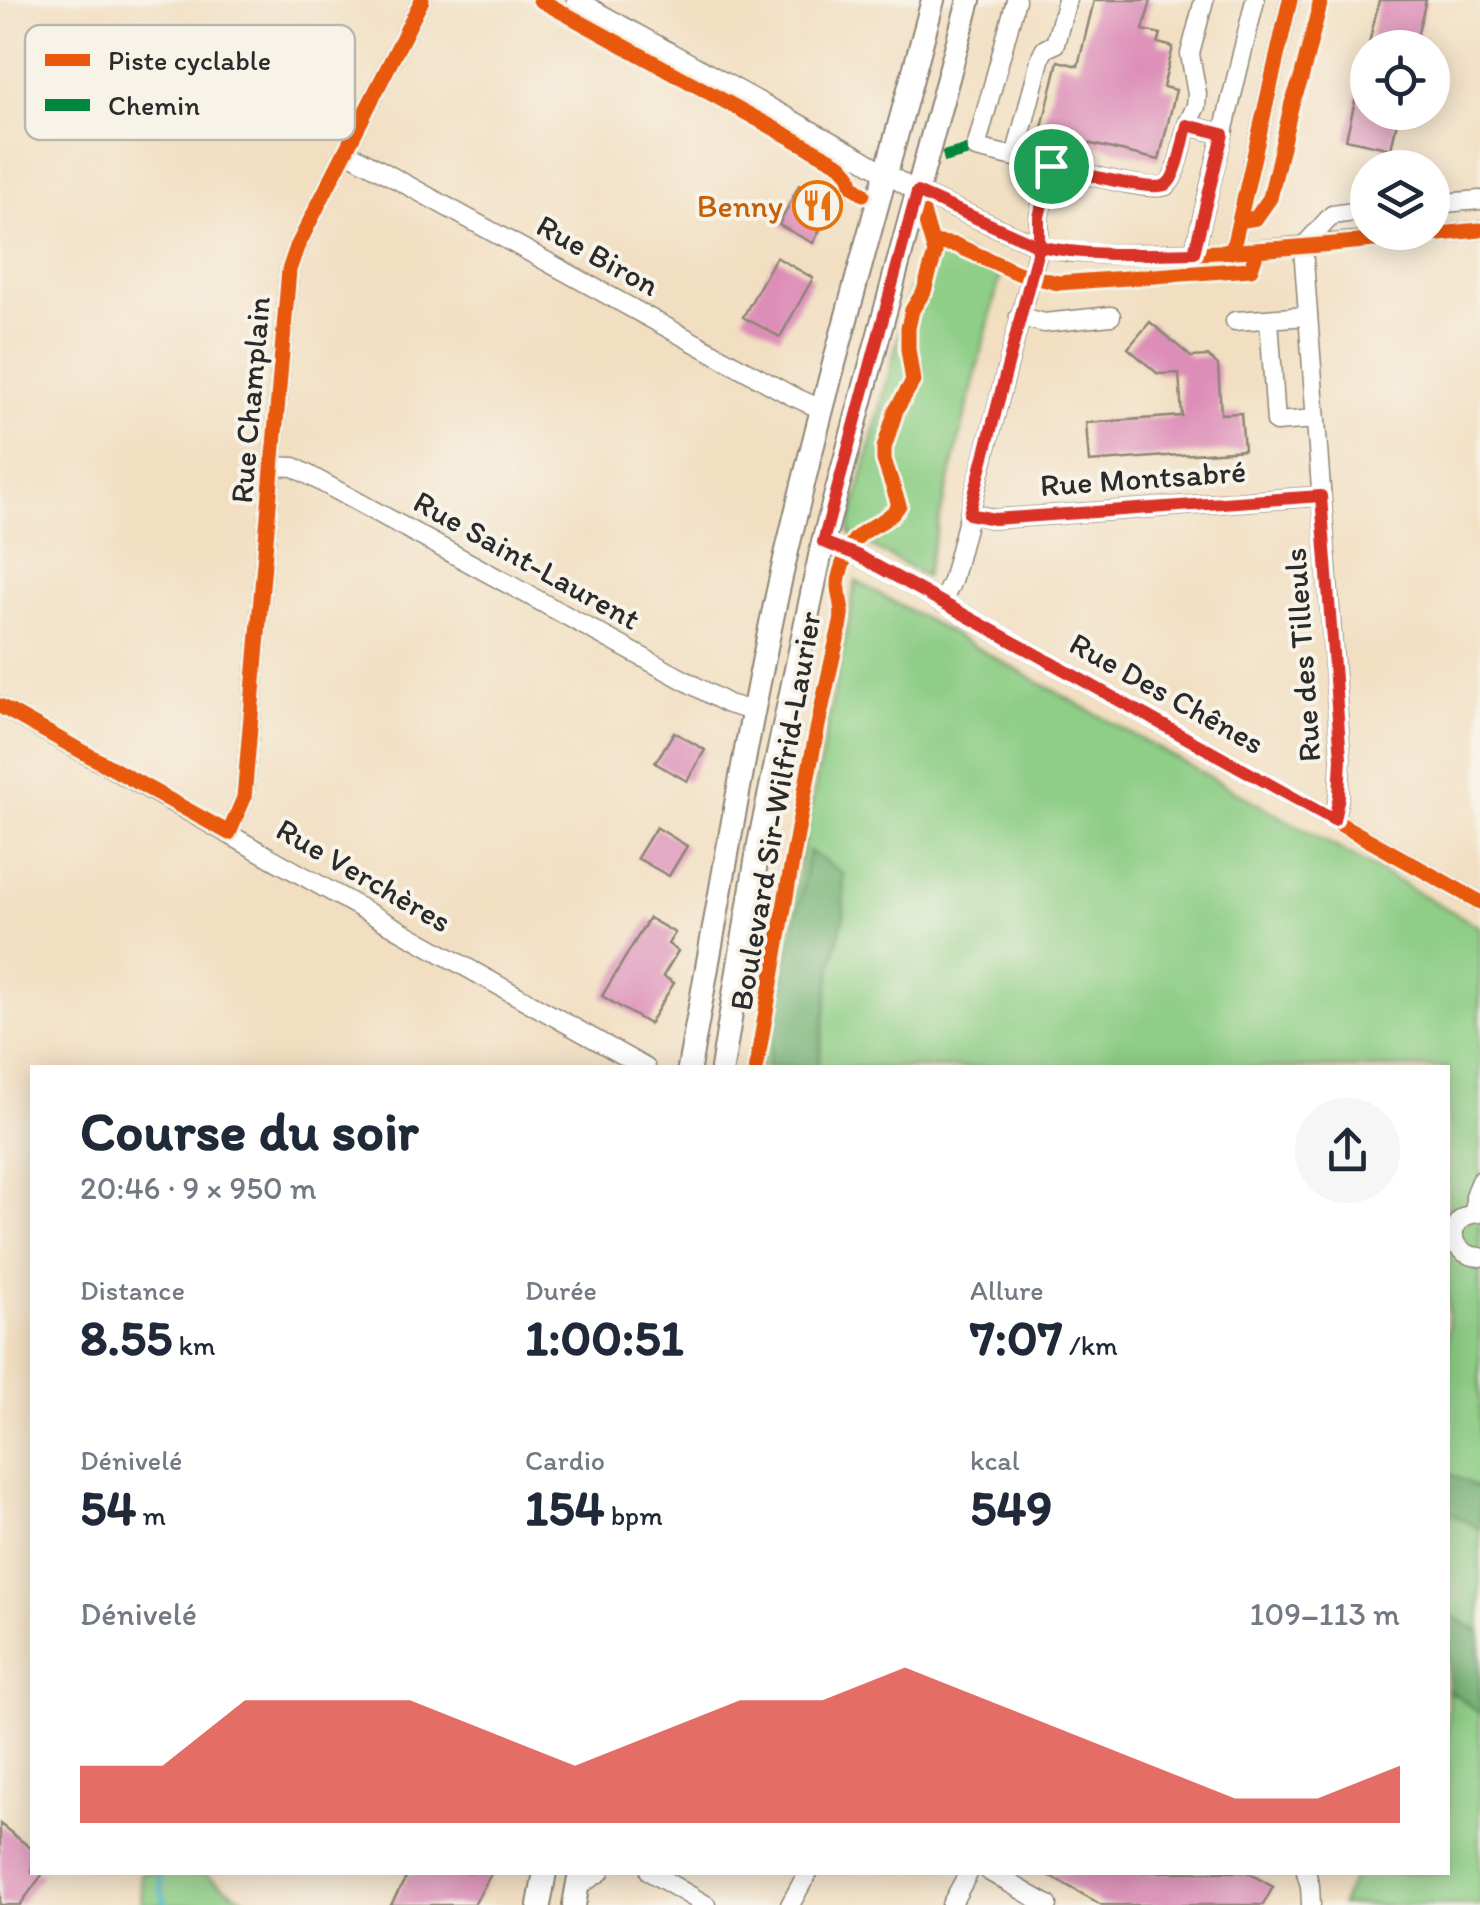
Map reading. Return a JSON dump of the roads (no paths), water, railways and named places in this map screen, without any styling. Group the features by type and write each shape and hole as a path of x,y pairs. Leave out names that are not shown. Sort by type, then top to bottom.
{"main road":[{"name":"Boulevard Sir-Wilfrid-Laurier","path":"690,1065 781,578 821,409 932,0"},
{"name":"Boulevard Sir-Wilfrid-Laurier","path":"722,1065 759,844 823,542 969,0"},
{"path":"539,1905 544,1875"}],"street":[{"path":"576,0 917,192 1039,246 1101,254 1232,252 1480,230"},
{"path":"1016,0 976,148 1142,186 1163,187 1172,180 1196,106 1198,94 1190,54 1204,0"},
{"path":"1016,157 1040,56 1056,44 1066,0"},
{"path":"1194,253 1255,0"},
{"path":"1232,252 1290,0"},
{"name":"Rue Champlain","path":"355,134 414,3"},
{"path":"1187,125 1223,134"},
{"name":"Rue Champlain","path":"229,832 244,798 289,270 352,140"},
{"name":"Rue Biron","path":"347,152 821,409"},
{"path":"942,603 952,582 1039,246 1039,217 1051,166"},
{"path":"1450,202 1480,200"},
{"path":"1303,247 1332,216 1350,213"},
{"name":"Rue des Tilleuls","path":"1303,247 1341,758 1334,820"},
{"path":"1020,316 1044,323 1111,316"},
{"path":"1235,321 1308,316"},
{"path":"1268,319 1276,422 1316,419"},
{"name":"Rue Saint-Laurent","path":"272,466 294,467 712,696 753,711"},
{"name":"Rue Montsabré","path":"969,514 994,519 1321,496"},
{"name":"Rue Des Chênes","path":"823,542 857,555 1480,902"},
{"name":"Rue Verchères","path":"0,706 641,1065"},
{"path":"1480,1181 1475,1192 1477,1213 1468,1214 1457,1224 1454,1238 1466,1255 1480,1257"},
{"path":"653,1875 706,1905"},
{"path":"790,1905 806,1875"},
{"path":"950,1905 968,1875"},
{"path":"995,1875 1048,1905"},
{"path":"1307,1875 1312,1905"}],"waterway":[{"path":"159,1875 165,1905"}],"place":[{"name":"Benny","path":"818,206"}]}
